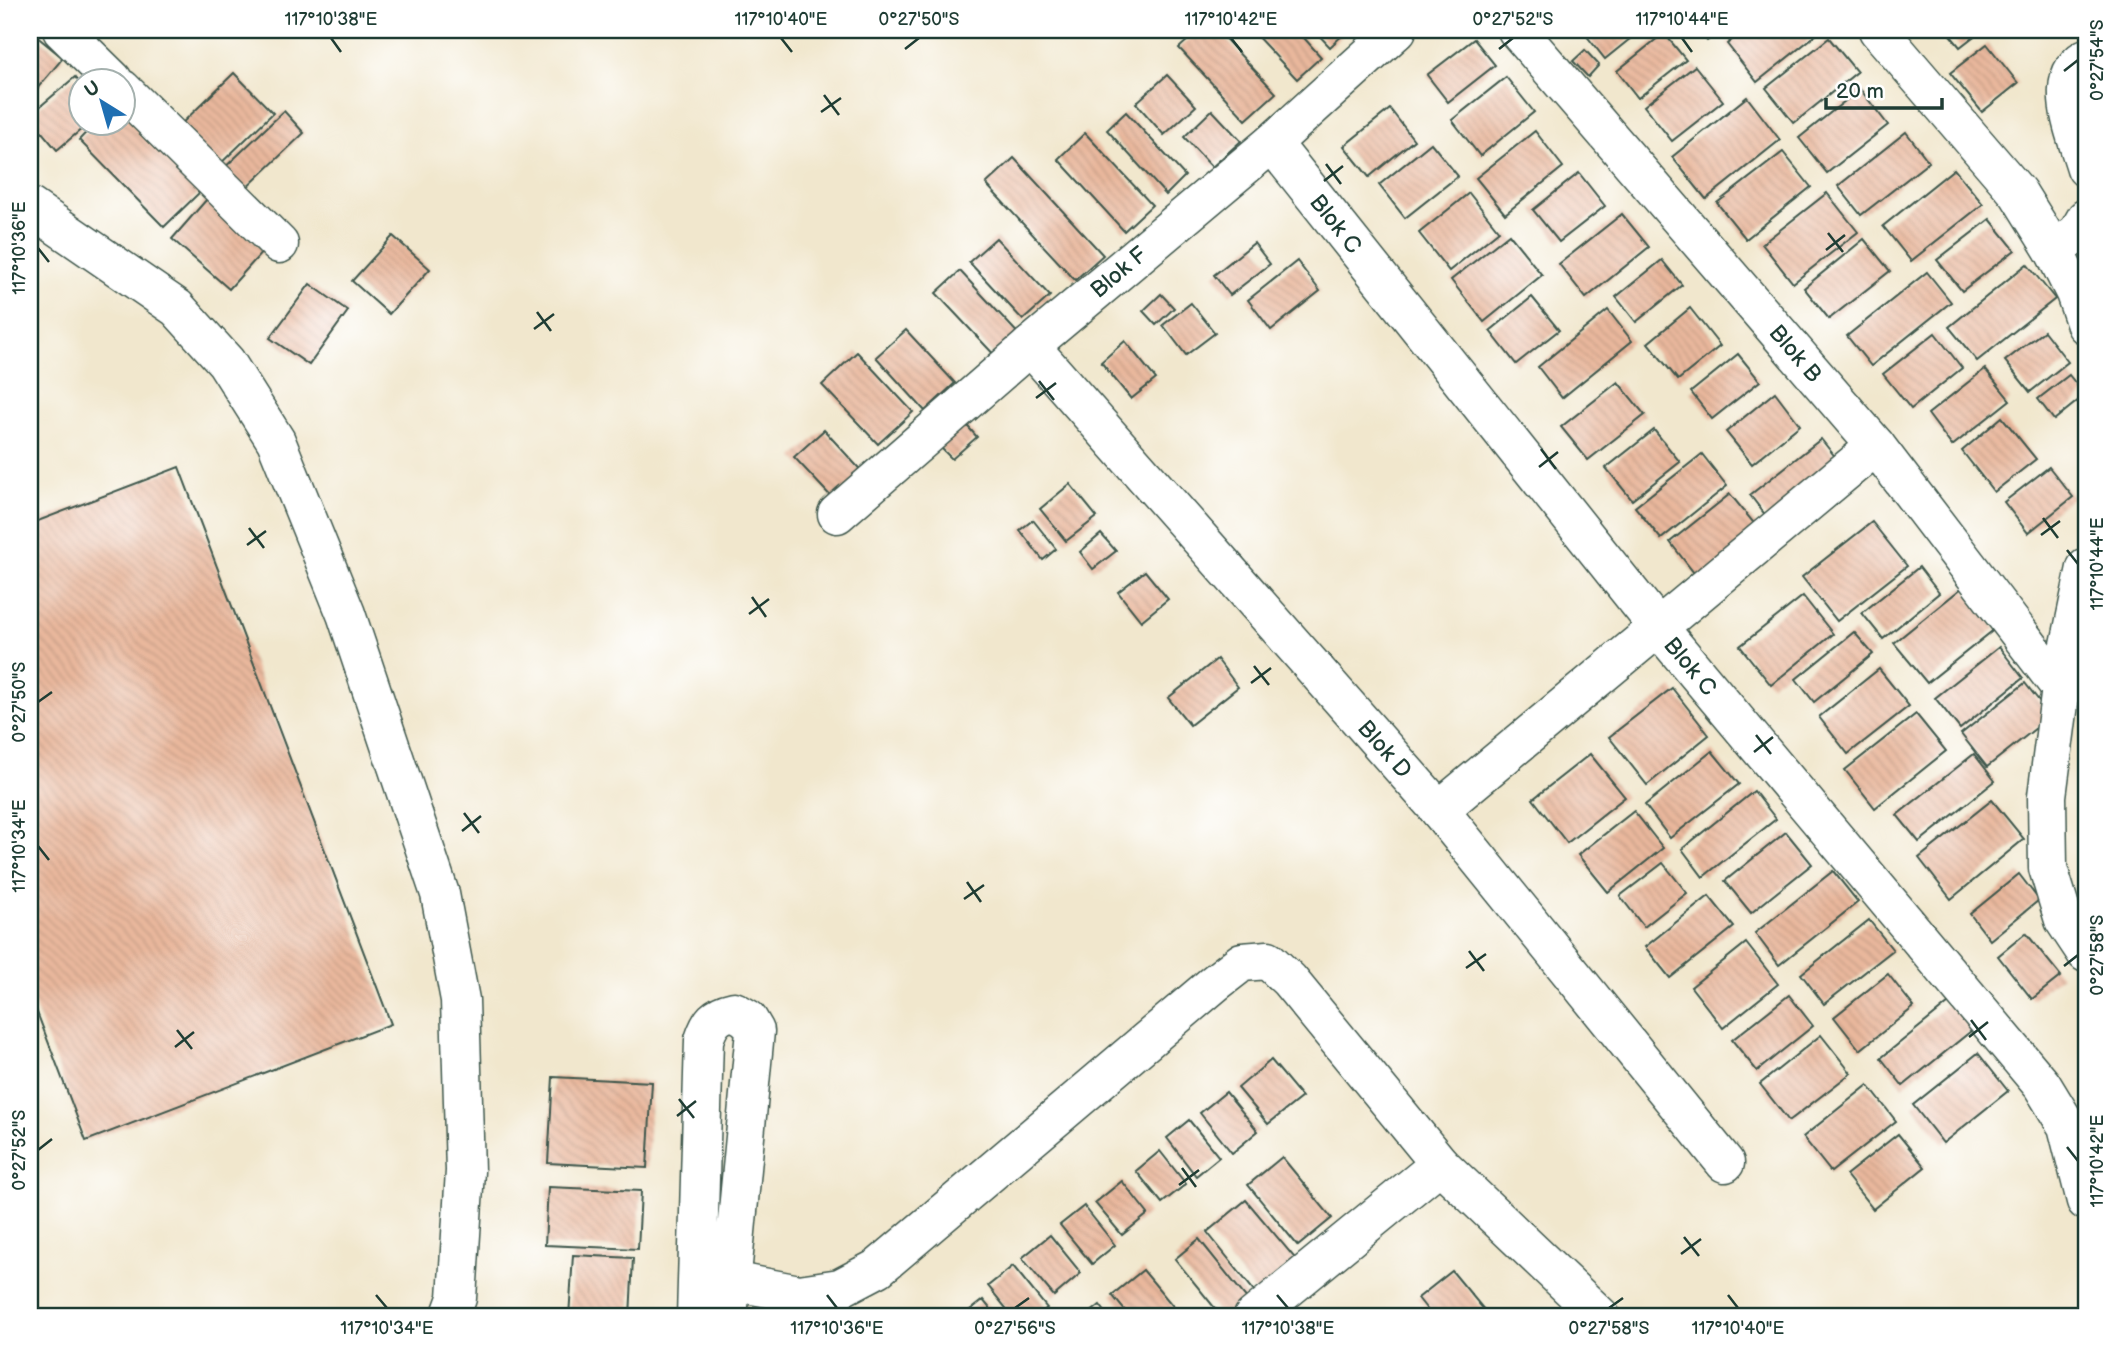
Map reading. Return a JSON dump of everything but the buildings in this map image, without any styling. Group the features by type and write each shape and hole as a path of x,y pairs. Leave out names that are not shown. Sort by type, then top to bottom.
{"street":[{"path":"62,30 99,66"},
{"name":"Blok F","path":"837,514 1030,346 1272,143 1397,30"},
{"name":"Blok B","path":"1517,30 1876,446 2061,688"},
{"path":"1878,30 2018,193 2076,237 2075,293 2086,325"},
{"path":"2086,58 2070,74 2066,98 2086,168"},
{"path":"136,103 279,244"},
{"name":"Blok C","path":"1272,143 1658,627 2042,1085 2067,1126 2086,1201"},
{"path":"30,207 177,308 226,362 276,441 346,614 440,894 460,1000 465,1171 457,1298 450,1317"},
{"name":"Blok D","path":"1030,346 1439,810 1725,1163"},
{"path":"1439,810 1876,446"},
{"path":"2086,568 2061,688 2047,796 2048,868 2064,920 2086,953"},
{"path":"696,1317 704,1040 709,1026 721,1014 734,1011 748,1019 755,1031 730,1299 799,1294 840,1288 878,1268 1215,983 1242,962 1268,960 1289,980 1440,1164 1601,1317"},
{"path":"704,1062 751,1066"},
{"path":"1252,1317 1440,1164"}]}
